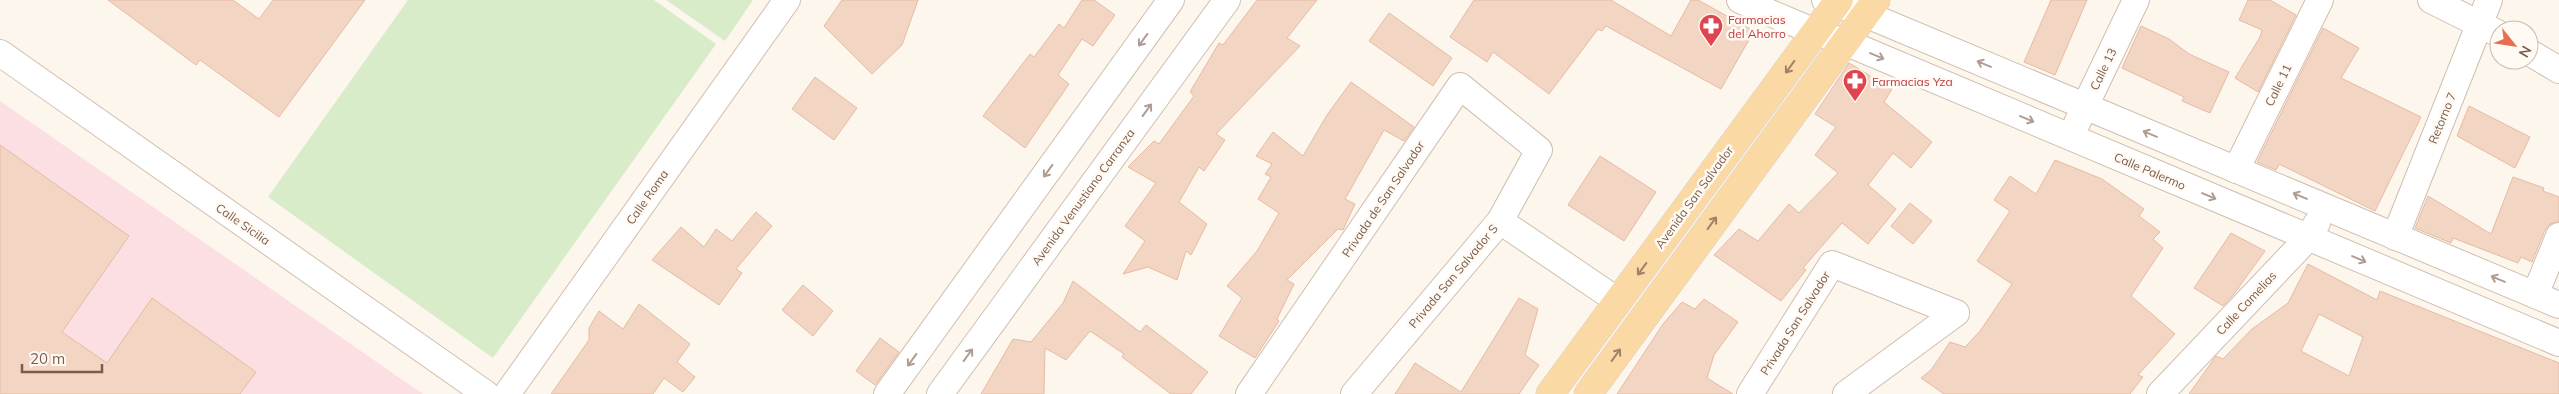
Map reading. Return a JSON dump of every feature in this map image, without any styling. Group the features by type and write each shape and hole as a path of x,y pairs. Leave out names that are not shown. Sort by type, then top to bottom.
{"main road":[{"name":"Avenida San Salvador","path":"1550,394 1815,32 1834,2"},
{"path":"1588,394 1870,7"}],"street":[{"name":"Calle Roma","path":"506,394 787,0"},
{"path":"887,394 1171,0"},
{"name":"Avenida Venustiano Carranza","path":"940,394 1227,0"},
{"name":"Calle Palermo","path":"1740,0 1815,32 1845,42 2559,343"},
{"name":"Calle 13","path":"2071,138 2136,0"},
{"name":"Calle 11","path":"2236,170 2320,0"},
{"path":"2431,0 2489,19"},
{"path":"1834,2 1870,7 2084,107 2559,305"},
{"name":"Retorno 7","path":"2395,236 2489,19"},
{"name":"Calle Sicilia","path":"0,53 486,394"},
{"path":"2539,58 2559,70"},
{"name":"Privada de San Salvador","path":"1249,394 1460,86 1539,150"},
{"name":"Privada San Salvador S","path":"1354,394 1500,221 1539,150"},
{"name":"Calle Camelias","path":"2165,393 2308,238 2327,208"},
{"path":"1500,221 1618,300"},
{"path":"2535,295 2559,236"},
{"name":"Privada San Salvador","path":"1750,394 1832,264 1956,313 1846,394"}],"shaded area":[{"path":"0,101 423,394 0,394"}],"green space":[{"path":"408,0 654,0 716,44 493,358 268,197"},
{"path":"666,0 753,0 725,41"}],"building":[{"path":"108,0 233,0 259,19 273,0 365,0 279,117 200,60 196,65"},
{"path":"842,0 918,0 902,45 872,74 824,26"},
{"path":"1082,0 1094,0 1115,15 1093,46 1082,39 1058,75 1069,84 1025,148 983,116 1030,54 1034,57 1059,24 1064,28"},
{"path":"1257,0 1317,0 1287,38 1300,46 1216,134 1225,140 1204,171 1199,167 1179,202 1207,224 1191,255 1186,251 1177,280 1148,267 1123,274 1145,241 1125,226 1156,183 1128,167 1154,141 1159,144 1194,96 1190,92 1219,43 1223,45"},
{"path":"1474,0 1611,0 1671,36 1691,0 1698,0 1754,31 1721,89 1606,26 1602,31 1598,29 1549,94 1493,52 1487,62 1450,37"},
{"path":"2051,0 2087,0 2055,75 2024,62"},
{"path":"2248,0 2270,0 2296,15 2258,92 2235,78 2260,37 2262,30 2239,20"},
{"path":"1389,13 1452,58 1433,86 1369,41"},
{"path":"2141,26 2169,39 2189,54 2229,72 2210,113 2182,101 2184,97 2122,68"},
{"path":"2323,28 2359,48 2341,78 2421,117 2375,211 2279,164 2276,170 2257,162"},
{"path":"1849,63 1892,89 1884,102 1932,142 1911,168 1893,153 1868,185 1896,209 1868,244 1842,223 1803,268 1806,270 1781,301 1714,255 1739,229 1758,241 1789,204 1799,213 1838,173 1815,155 1836,127 1815,114"},
{"path":"815,77 857,108 834,140 792,109"},
{"path":"1351,82 1414,127 1404,141 1384,130 1345,199 1355,204 1343,230 1338,229 1287,280 1294,284 1277,319 1279,321 1255,358 1219,336 1242,298 1227,286 1257,251 1279,213 1258,199 1271,177 1265,174 1272,164 1256,156 1273,132 1303,156 1327,115"},
{"path":"2469,106 2530,137 2515,168 2457,136"},
{"path":"0,145 129,236 62,332 107,363 152,298 256,372 240,394 0,394"},
{"path":"1600,156 1656,192 1624,241 1568,205"},
{"path":"2055,160 2102,179 2144,209 2139,216 2160,232 2153,239 2163,248 2131,296 2175,334 2138,375 2143,377 2130,394 1944,394 1921,378 1931,370 1950,342 1965,347 1980,331 2012,284 1977,261 2010,211 1994,200 2010,176 2036,194"},
{"path":"2513,177 2544,188 2543,191 2559,197 2559,221 2550,224 2545,230 2532,262 2521,257 2518,263 2453,238 2451,243 2415,228 2428,196 2491,234"},
{"path":"1910,203 1932,221 1913,244 1891,226"},
{"path":"756,212 772,226 736,269 742,273 719,305 652,260 681,227 704,247 716,229 732,241"},
{"path":"2231,233 2265,251 2223,306 2194,288"},
{"path":"2308,264 2377,300 2380,291 2559,363 2559,394 2189,394 2216,356 2223,359 2252,329 2288,303","holes":["2319,314 2363,337 2349,376 2301,351"]},
{"path":"1073,281 1140,332 1146,325 1208,372 1191,394 1171,394 1122,357 1124,354 1090,331 1066,360 1045,348 1044,394 981,394 1013,339 1031,342 1063,303"},
{"path":"803,285 833,311 813,336 782,310"},
{"path":"1519,298 1538,309 1525,355 1539,365 1519,394 1395,394 1415,363 1461,392"},
{"path":"1704,299 1738,322 1714,355 1707,378 1733,394 1617,394 1663,324 1682,302 1695,309"},
{"path":"639,304 690,344 677,362 695,377 683,392 664,378 653,394 551,394 589,340 589,328 599,311 623,329"},
{"path":"880,338 899,352 875,385 856,371"}],"place":[{"name":"Farmacias del Ahorro","path":"1711,47"},
{"name":"Farmacias Yza","path":"1855,102"}]}
